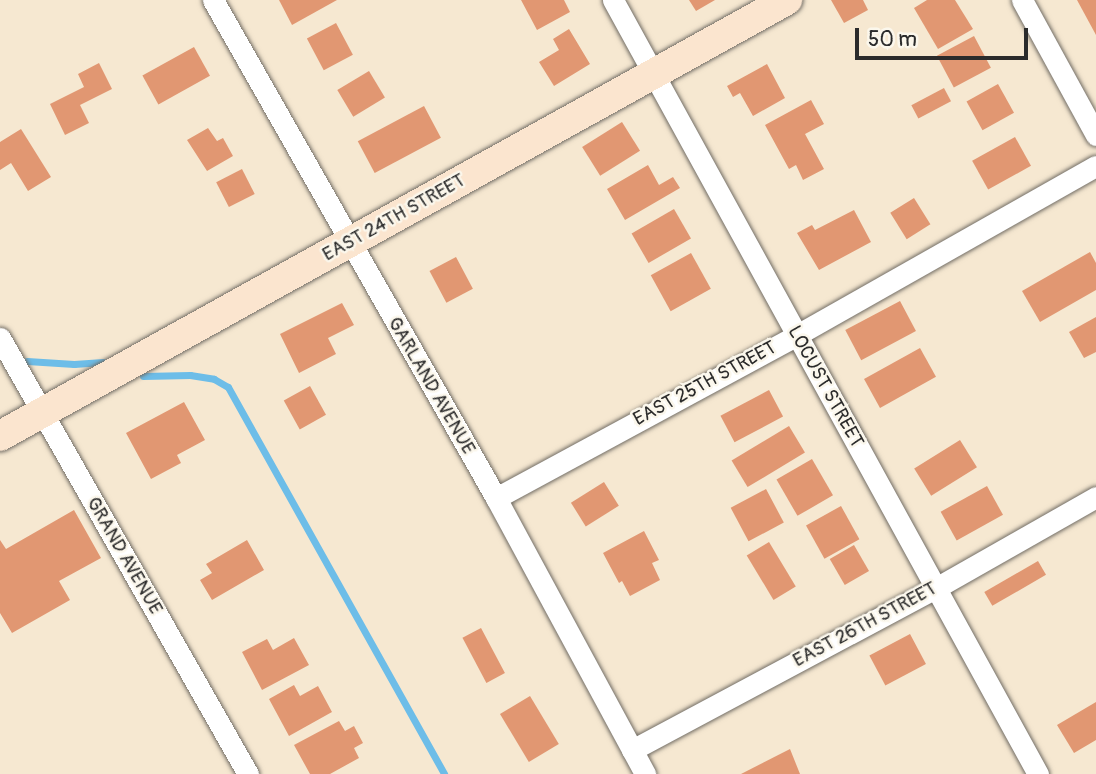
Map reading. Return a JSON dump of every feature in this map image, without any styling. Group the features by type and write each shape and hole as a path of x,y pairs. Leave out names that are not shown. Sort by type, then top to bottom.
{"main road":[{"name":"EAST 24TH STREET","path":"0,436 788,0"}],"street":[{"name":"GARLAND AVENUE","path":"213,0 495,498 645,774"},
{"name":"LOCUST STREET","path":"612,0 1038,774"},
{"path":"1022,0 1096,135"},
{"name":"EAST 25TH STREET","path":"495,498 797,335 1096,166"},
{"name":"GRAND AVENUE","path":"0,338 248,774"},
{"name":"EAST 26TH STREET","path":"632,750 936,588 1096,497"}],"building":[{"path":"279,0 337,0 292,25"},
{"path":"521,0 564,0 570,12 537,30"},
{"path":"689,0 715,0 696,11"},
{"path":"831,0 863,0 868,10 844,23"},
{"path":"927,0 955,0 973,29 938,49 914,8"},
{"path":"1077,0 1096,0 1096,35"},
{"path":"336,23 353,55 324,70 307,38"},
{"path":"569,29 590,64 554,86 539,62 559,50 553,39"},
{"path":"974,36 991,68 954,88 937,56"},
{"path":"194,47 210,76 158,104 142,76"},
{"path":"99,63 112,89 80,105 89,123 65,135 50,104 84,87 78,74"},
{"path":"767,64 785,98 753,116 740,93 733,97 727,86"},
{"path":"369,71 385,98 353,117 337,90"},
{"path":"998,84 1014,113 983,130 967,101"},
{"path":"944,88 951,101 918,119 911,105"},
{"path":"811,100 824,124 805,134 824,169 803,180 796,165 789,169 765,125"},
{"path":"424,106 441,138 375,173 358,141"},
{"path":"622,122 640,151 600,176 582,147"},
{"path":"208,128 217,141 223,138 233,156 207,171 187,140"},
{"path":"21,129 51,177 28,191 11,163 0,170 0,142"},
{"path":"1015,137 1031,166 988,190 972,161"},
{"path":"648,165 659,185 673,177 680,188 625,220 607,189"},
{"path":"242,169 255,194 229,207 216,182"},
{"path":"914,198 930,224 907,239 890,213"},
{"path":"674,209 691,238 649,263 632,234"},
{"path":"854,210 871,242 819,270 797,233 812,225 815,230"},
{"path":"1090,252 1096,263 1096,290 1040,322 1022,291"},
{"path":"691,253 711,289 671,311 651,275"},
{"path":"456,257 473,289 446,303 430,271"},
{"path":"900,301 916,331 861,360 845,330"},
{"path":"342,303 354,325 328,338 336,354 299,373 280,334"},
{"path":"1096,317 1096,352 1084,358 1069,332"},
{"path":"920,348 936,377 880,408 864,379"},
{"path":"310,386 326,415 300,429 284,401"},
{"path":"769,390 783,416 735,442 720,416"},
{"path":"184,402 205,440 177,455 181,463 151,479 126,433"},
{"path":"789,426 805,453 748,487 732,461"},
{"path":"960,440 977,467 931,496 914,469"},
{"path":"812,459 833,495 797,516 776,480"},
{"path":"604,482 619,506 586,526 571,503"},
{"path":"987,486 1003,515 957,541 941,512"},
{"path":"766,489 784,523 749,541 731,508"},
{"path":"841,506 859,539 824,559 806,525"},
{"path":"74,510 101,558 59,581 70,600 12,633 0,613 0,540 6,549"},
{"path":"644,531 659,560 652,563 660,580 630,596 622,581 619,583 603,553"},
{"path":"247,540 264,570 212,600 200,580 212,573 206,564"},
{"path":"769,542 796,587 773,600 747,555"},
{"path":"854,545 869,571 845,585 830,559"},
{"path":"1038,561 1046,575 992,606 984,592"},
{"path":"481,628 505,673 486,683 462,638"},
{"path":"910,634 926,664 885,686 869,656"},
{"path":"294,638 309,665 262,690 242,652 267,639 273,650"},
{"path":"294,685 300,696 318,686 332,712 289,736 269,699"},
{"path":"530,696 559,744 529,762 500,714"},
{"path":"1096,702 1096,740 1074,753 1057,725"},
{"path":"339,721 345,731 354,726 363,743 354,748 359,758 330,774 310,774 294,745"},
{"path":"790,749 800,774 741,774"}],"waterway":[{"path":"27,361 74,364 103,362"},
{"path":"143,376 190,375 214,379 228,387 444,774"}]}
